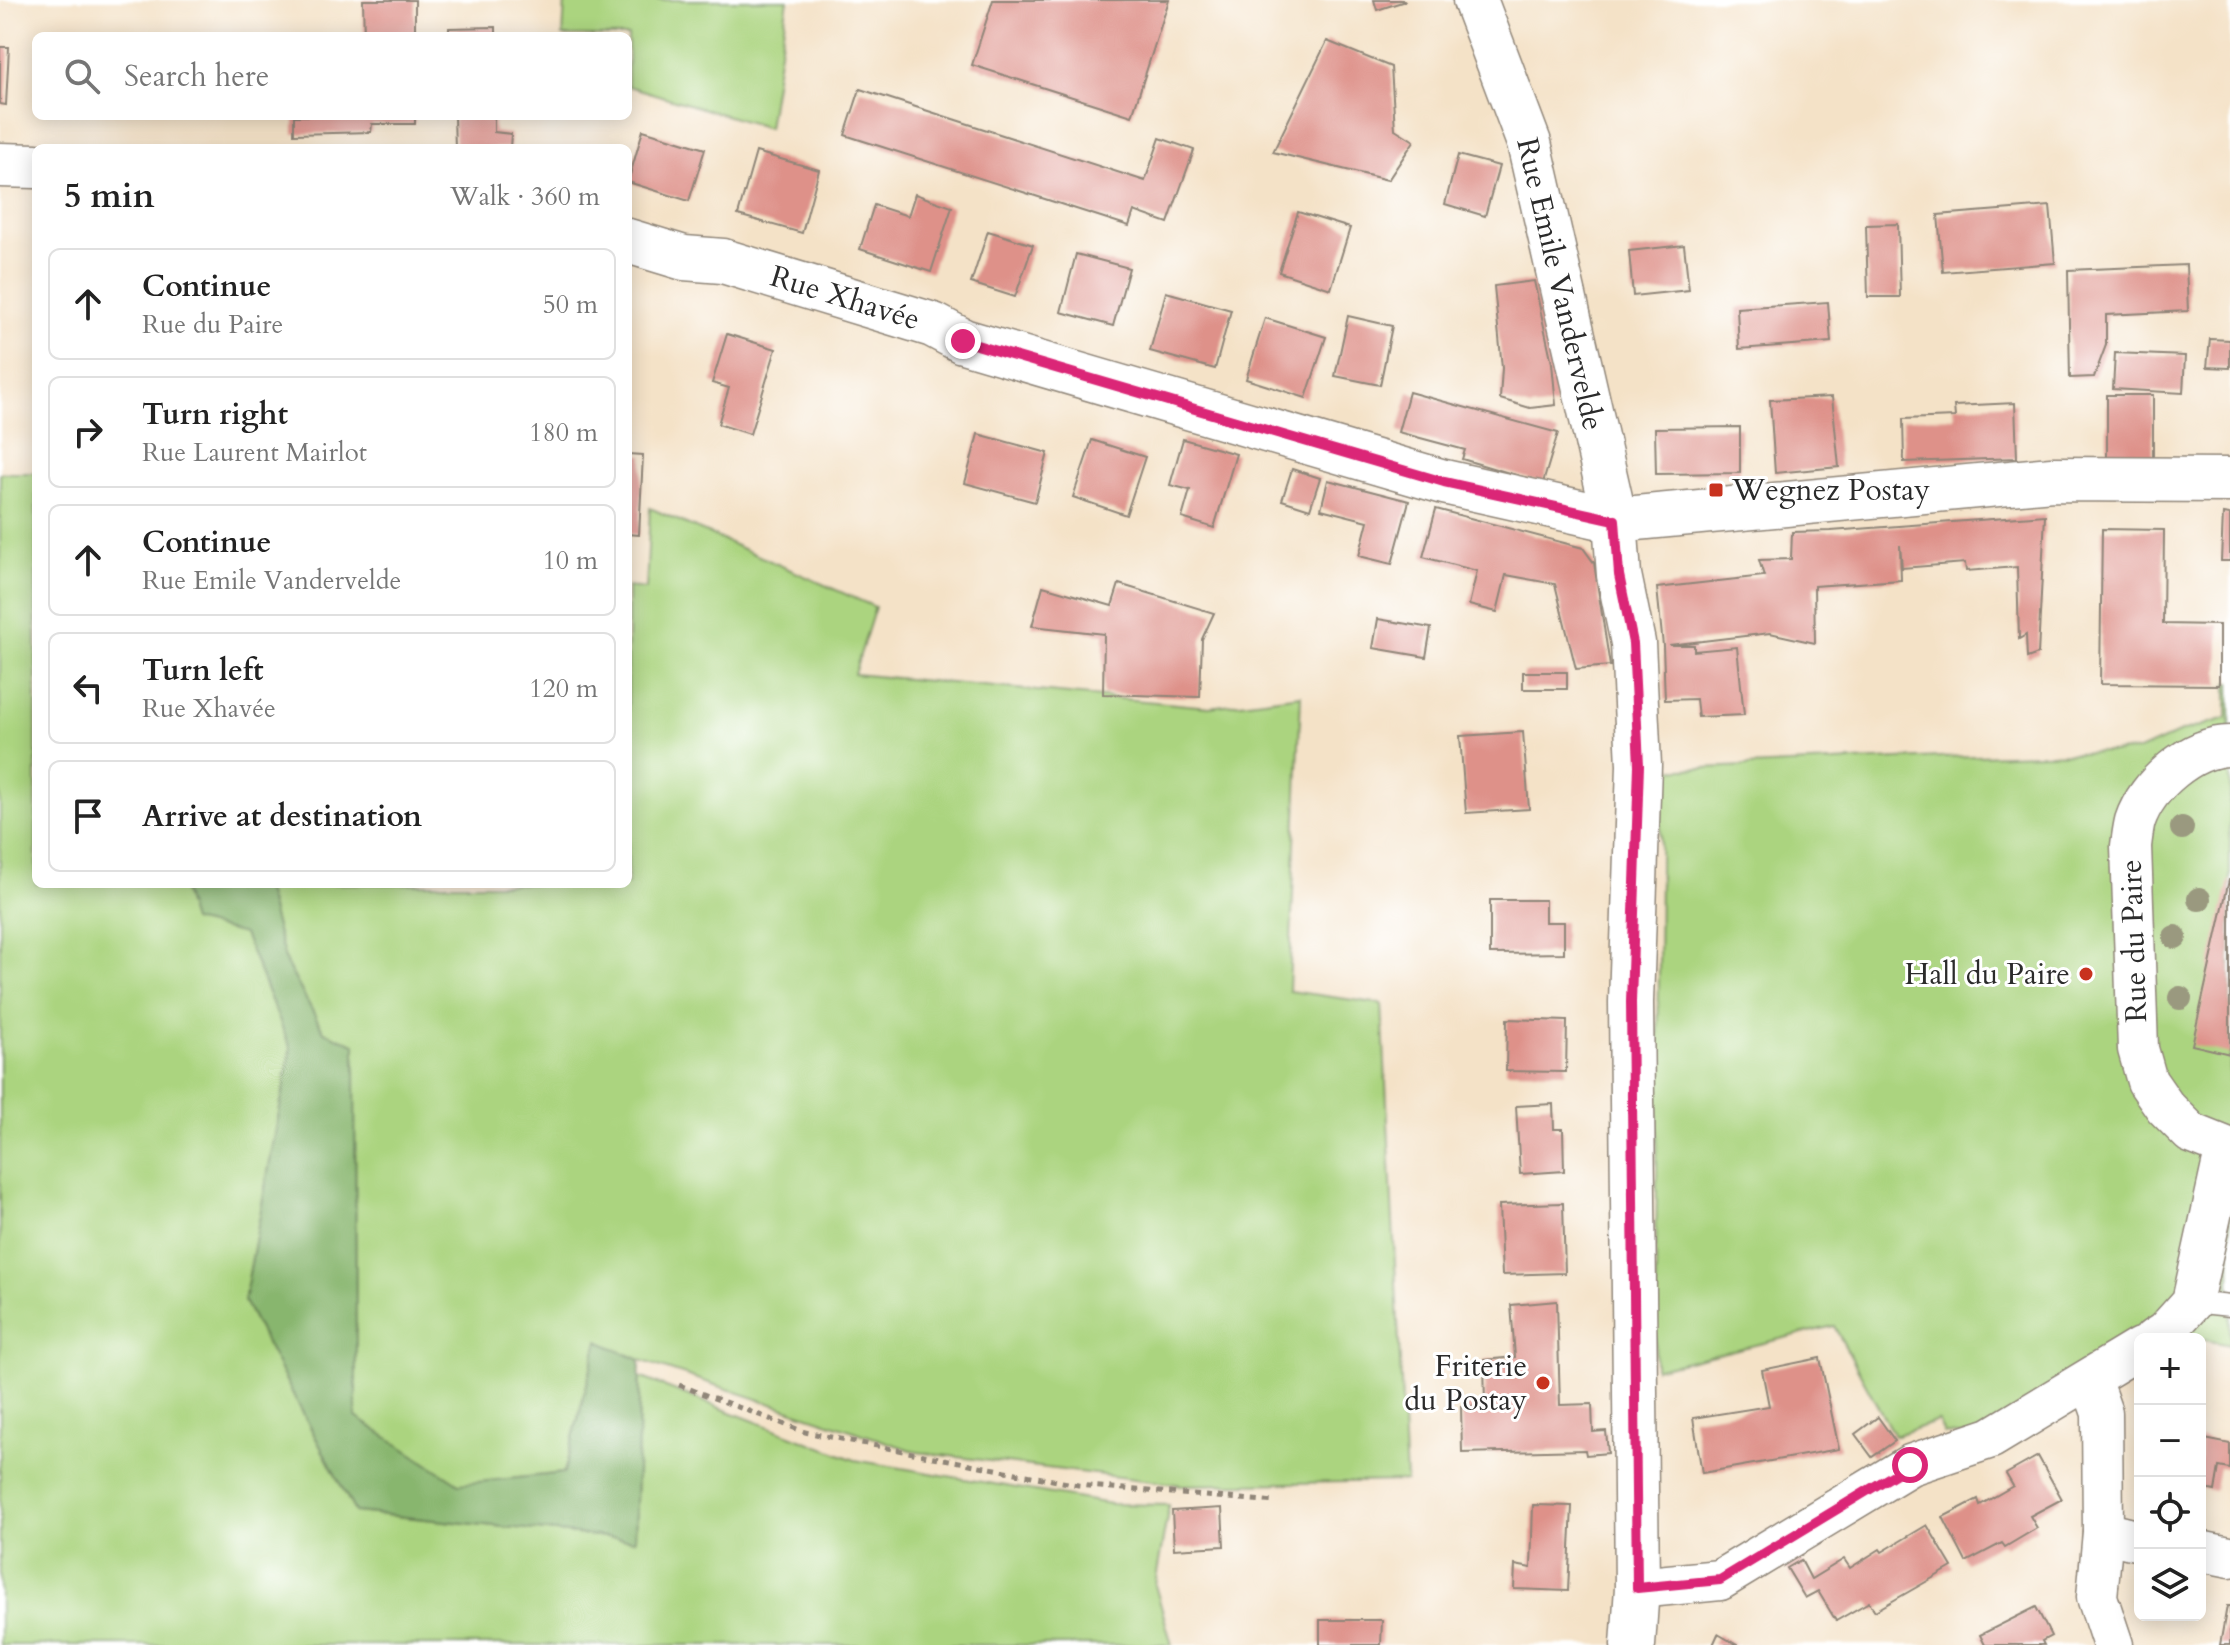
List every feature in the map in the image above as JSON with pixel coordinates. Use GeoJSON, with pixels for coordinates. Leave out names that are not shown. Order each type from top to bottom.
{"type":"FeatureCollection","features":[{"type":"Feature","properties":{"kind":"street","name":"Rue Emile Vandervelde"},"geometry":{"type":"LineString","coordinates":[[1475,0],[1529,143],[1615,520],[1619,575],[1633,643],[1639,765],[1631,1002],[1637,1588],[1633,1645]]}},
{"type":"Feature","properties":{"kind":"street"},"geometry":{"type":"LineString","coordinates":[[0,165],[32,166]]}},
{"type":"Feature","properties":{"kind":"street","name":"Rue Xhavée"},"geometry":{"type":"LineString","coordinates":[[632,242],[684,258],[723,261],[933,325],[963,341],[1444,482],[1615,520],[2052,479],[2230,480]]}},
{"type":"Feature","properties":{"kind":"street","name":"Rue du Paire"},"geometry":{"type":"LineString","coordinates":[[2163,1333],[2211,1304],[2228,1147],[2191,1133],[2165,1107],[2147,1081],[2138,1049],[2131,846],[2135,821],[2160,781],[2198,753],[2230,746]]}},
{"type":"Feature","properties":{"kind":"street"},"geometry":{"type":"LineString","coordinates":[[1637,1588],[1720,1580],[1910,1465],[1991,1438],[2134,1352]]}},
{"type":"Feature","properties":{"kind":"street"},"geometry":{"type":"LineString","coordinates":[[2090,1379],[2102,1413],[2121,1537],[2097,1597],[2113,1645]]}},
{"type":"Feature","properties":{"kind":"street"},"geometry":{"type":"LineString","coordinates":[[2206,1552],[2230,1557]]}},
{"type":"Feature","properties":{"kind":"path"},"geometry":{"type":"LineString","coordinates":[[679,1385],[805,1432],[1078,1485],[1275,1502]]}},
{"type":"Feature","properties":{"kind":"green space"},"geometry":{"type":"Polygon","coordinates":[[[565,0],[788,0],[768,128],[632,87],[632,32],[563,32],[565,0]]]}},
{"type":"Feature","properties":{"kind":"green space"},"geometry":{"type":"Polygon","coordinates":[[[0,473],[32,473],[32,888],[182,888],[192,921],[244,934],[291,1049],[244,1301],[355,1512],[635,1540],[640,1377],[855,1460],[1110,1504],[1169,1505],[1155,1585],[1172,1645],[0,1645],[0,473]]]}},
{"type":"Feature","properties":{"kind":"green space"},"geometry":{"type":"Polygon","coordinates":[[[650,508],[875,607],[854,674],[1209,707],[1301,695],[1289,991],[1382,1004],[1406,1481],[1183,1485],[917,1452],[640,1360],[598,1342],[564,1473],[459,1485],[356,1417],[355,1045],[324,1032],[286,963],[265,888],[632,888],[632,587],[646,589],[650,508]]]}},
{"type":"Feature","properties":{"kind":"green space"},"geometry":{"type":"Polygon","coordinates":[[[2227,683],[2230,683],[2230,1345],[2206,1340],[2206,1333],[2134,1333],[2134,1351],[1991,1438],[1944,1434],[1938,1421],[1894,1436],[1834,1326],[1655,1369],[1661,770],[2139,751],[2181,732],[2227,718],[2227,683]]]}},
{"type":"Feature","properties":{"kind":"green space"},"geometry":{"type":"Polygon","coordinates":[[[182,888],[265,888],[286,963],[324,1032],[355,1044],[356,1417],[459,1484],[564,1473],[598,1341],[640,1360],[635,1540],[355,1512],[244,1301],[291,1049],[244,934],[192,921],[182,888]]]}},
{"type":"Feature","properties":{"kind":"building"},"geometry":{"type":"Polygon","coordinates":[[[363,0],[415,0],[415,32],[364,32],[363,0]]]}},
{"type":"Feature","properties":{"kind":"building"},"geometry":{"type":"Polygon","coordinates":[[[993,0],[1169,0],[1132,116],[972,65],[993,0]]]}},
{"type":"Feature","properties":{"kind":"building"},"geometry":{"type":"Polygon","coordinates":[[[1374,0],[1404,0],[1405,1],[1377,10],[1374,0]]]}},
{"type":"Feature","properties":{"kind":"building"},"geometry":{"type":"Polygon","coordinates":[[[496,27],[496,32],[449,32],[449,28],[496,27]]]}},
{"type":"Feature","properties":{"kind":"building"},"geometry":{"type":"Polygon","coordinates":[[[1327,41],[1391,67],[1395,129],[1414,141],[1388,180],[1273,152],[1327,41]]]}},
{"type":"Feature","properties":{"kind":"building"},"geometry":{"type":"Polygon","coordinates":[[[0,47],[9,47],[6,105],[0,104],[0,47]]]}},
{"type":"Feature","properties":{"kind":"building"},"geometry":{"type":"Polygon","coordinates":[[[860,89],[1145,181],[1160,138],[1194,150],[1168,223],[1134,211],[1129,226],[845,135],[860,89]]]}},
{"type":"Feature","properties":{"kind":"building"},"geometry":{"type":"Polygon","coordinates":[[[294,120],[415,120],[415,124],[372,124],[371,132],[294,134],[294,120]]]}},
{"type":"Feature","properties":{"kind":"building"},"geometry":{"type":"Polygon","coordinates":[[[454,120],[494,120],[494,132],[511,134],[510,144],[455,144],[454,120]]]}},
{"type":"Feature","properties":{"kind":"building"},"geometry":{"type":"Polygon","coordinates":[[[643,130],[705,149],[689,201],[632,183],[632,168],[643,130]]]}},
{"type":"Feature","properties":{"kind":"building"},"geometry":{"type":"Polygon","coordinates":[[[756,152],[819,170],[802,233],[738,215],[756,152]]]}},
{"type":"Feature","properties":{"kind":"building"},"geometry":{"type":"Polygon","coordinates":[[[1458,155],[1499,166],[1485,216],[1445,204],[1458,155]]]}},
{"type":"Feature","properties":{"kind":"building"},"geometry":{"type":"Polygon","coordinates":[[[915,194],[952,207],[931,272],[860,249],[874,205],[908,216],[915,194]]]}},
{"type":"Feature","properties":{"kind":"building"},"geometry":{"type":"Polygon","coordinates":[[[2050,206],[2055,263],[1943,272],[1938,215],[2050,206]]]}},
{"type":"Feature","properties":{"kind":"building"},"geometry":{"type":"Polygon","coordinates":[[[1298,212],[1350,228],[1331,289],[1279,272],[1298,212]]]}},
{"type":"Feature","properties":{"kind":"building"},"geometry":{"type":"Polygon","coordinates":[[[1898,224],[1900,297],[1868,297],[1866,225],[1898,224]]]}},
{"type":"Feature","properties":{"kind":"building"},"geometry":{"type":"Polygon","coordinates":[[[988,231],[1033,245],[1015,297],[971,283],[988,231]]]}},
{"type":"Feature","properties":{"kind":"building"},"geometry":{"type":"Polygon","coordinates":[[[1684,245],[1689,290],[1633,296],[1629,251],[1684,245]]]}},
{"type":"Feature","properties":{"kind":"building"},"geometry":{"type":"Polygon","coordinates":[[[1076,254],[1129,268],[1113,326],[1061,312],[1076,254]]]}},
{"type":"Feature","properties":{"kind":"building"},"geometry":{"type":"Polygon","coordinates":[[[2186,265],[2188,311],[2106,315],[2106,345],[2094,377],[2070,378],[2068,270],[2186,265]]]}},
{"type":"Feature","properties":{"kind":"building"},"geometry":{"type":"Polygon","coordinates":[[[1534,281],[1552,363],[1556,405],[1530,408],[1500,399],[1502,368],[1494,286],[1534,281]]]}},
{"type":"Feature","properties":{"kind":"building"},"geometry":{"type":"Polygon","coordinates":[[[1166,292],[1231,310],[1215,369],[1150,351],[1166,292]]]}},
{"type":"Feature","properties":{"kind":"building"},"geometry":{"type":"Polygon","coordinates":[[[1828,302],[1831,342],[1739,349],[1737,308],[1828,302]]]}},
{"type":"Feature","properties":{"kind":"building"},"geometry":{"type":"Polygon","coordinates":[[[1348,316],[1392,326],[1380,385],[1335,376],[1348,316]]]}},
{"type":"Feature","properties":{"kind":"building"},"geometry":{"type":"Polygon","coordinates":[[[1265,318],[1326,337],[1306,398],[1246,379],[1265,318]]]}},
{"type":"Feature","properties":{"kind":"building"},"geometry":{"type":"Polygon","coordinates":[[[727,334],[776,349],[750,434],[718,424],[729,388],[712,383],[727,334]]]}},
{"type":"Feature","properties":{"kind":"building"},"geometry":{"type":"Polygon","coordinates":[[[2210,339],[2230,340],[2230,368],[2207,367],[2210,339]]]}},
{"type":"Feature","properties":{"kind":"building"},"geometry":{"type":"Polygon","coordinates":[[[2115,353],[2185,356],[2183,393],[2113,389],[2115,353]]]}},
{"type":"Feature","properties":{"kind":"building"},"geometry":{"type":"Polygon","coordinates":[[[1409,392],[1558,433],[1543,483],[1462,459],[1465,450],[1398,432],[1409,392]]]}},
{"type":"Feature","properties":{"kind":"building"},"geometry":{"type":"Polygon","coordinates":[[[2107,395],[2153,395],[2153,459],[2107,460],[2107,395]]]}},
{"type":"Feature","properties":{"kind":"building"},"geometry":{"type":"Polygon","coordinates":[[[1832,397],[1839,467],[1775,473],[1770,400],[1832,397]]]}},
{"type":"Feature","properties":{"kind":"building"},"geometry":{"type":"Polygon","coordinates":[[[2015,403],[2017,458],[1904,462],[1903,419],[1955,417],[1954,406],[2015,403]]]}},
{"type":"Feature","properties":{"kind":"building"},"geometry":{"type":"Polygon","coordinates":[[[1740,427],[1740,473],[1656,474],[1655,428],[1740,427]]]}},
{"type":"Feature","properties":{"kind":"building"},"geometry":{"type":"Polygon","coordinates":[[[978,434],[1048,453],[1035,502],[965,483],[978,434]]]}},
{"type":"Feature","properties":{"kind":"building"},"geometry":{"type":"Polygon","coordinates":[[[1183,439],[1236,454],[1214,528],[1182,518],[1190,490],[1170,485],[1183,439]]]}},
{"type":"Feature","properties":{"kind":"building"},"geometry":{"type":"Polygon","coordinates":[[[1092,440],[1145,457],[1126,515],[1073,497],[1092,440]]]}},
{"type":"Feature","properties":{"kind":"building"},"geometry":{"type":"Polygon","coordinates":[[[632,454],[643,455],[639,535],[632,534],[632,454]]]}},
{"type":"Feature","properties":{"kind":"building"},"geometry":{"type":"Polygon","coordinates":[[[1292,469],[1320,478],[1310,509],[1282,500],[1292,469]]]}},
{"type":"Feature","properties":{"kind":"building"},"geometry":{"type":"Polygon","coordinates":[[[1328,480],[1409,501],[1392,564],[1359,556],[1368,521],[1321,509],[1328,480]]]}},
{"type":"Feature","properties":{"kind":"building"},"geometry":{"type":"Polygon","coordinates":[[[1436,509],[1583,548],[1594,563],[1610,666],[1576,669],[1555,584],[1506,575],[1497,612],[1469,605],[1477,571],[1423,557],[1436,509]]]}},
{"type":"Feature","properties":{"kind":"building"},"geometry":{"type":"Polygon","coordinates":[[[2223,514],[2230,515],[2230,561],[2221,561],[2223,514]]]}},
{"type":"Feature","properties":{"kind":"building"},"geometry":{"type":"Polygon","coordinates":[[[2045,515],[2038,654],[2027,658],[2026,635],[2019,639],[2017,567],[1966,571],[1965,563],[1902,568],[1900,545],[1901,580],[1814,586],[1815,643],[1770,633],[1669,645],[1694,645],[1694,651],[1737,647],[1744,715],[1698,717],[1696,699],[1665,700],[1657,588],[1764,576],[1759,560],[1791,559],[1792,532],[2045,515]]]}},
{"type":"Feature","properties":{"kind":"building"},"geometry":{"type":"Polygon","coordinates":[[[2102,529],[2164,530],[2163,624],[2219,625],[2219,685],[2100,684],[2102,529]]]}},
{"type":"Feature","properties":{"kind":"building"},"geometry":{"type":"Polygon","coordinates":[[[1119,584],[1214,613],[1202,639],[1200,697],[1103,694],[1104,634],[1032,626],[1043,586],[1112,606],[1119,584]]]}},
{"type":"Feature","properties":{"kind":"building"},"geometry":{"type":"Polygon","coordinates":[[[1378,619],[1431,628],[1426,657],[1373,648],[1378,619]]]}},
{"type":"Feature","properties":{"kind":"building"},"geometry":{"type":"Polygon","coordinates":[[[1523,672],[1567,672],[1567,689],[1523,689],[1523,672]]]}},
{"type":"Feature","properties":{"kind":"building"},"geometry":{"type":"Polygon","coordinates":[[[1523,732],[1529,809],[1466,813],[1460,736],[1523,732]]]}},
{"type":"Feature","properties":{"kind":"building"},"geometry":{"type":"Polygon","coordinates":[[[2230,880],[2230,1054],[2192,1045],[2230,880]]]}},
{"type":"Feature","properties":{"kind":"building"},"geometry":{"type":"Polygon","coordinates":[[[1490,900],[1545,900],[1545,922],[1564,922],[1564,953],[1490,954],[1490,900]]]}},
{"type":"Feature","properties":{"kind":"building"},"geometry":{"type":"Polygon","coordinates":[[[1507,1019],[1567,1021],[1566,1072],[1506,1071],[1507,1019]]]}},
{"type":"Feature","properties":{"kind":"building"},"geometry":{"type":"Polygon","coordinates":[[[1553,1104],[1554,1129],[1563,1129],[1564,1171],[1520,1174],[1516,1106],[1553,1104]]]}},
{"type":"Feature","properties":{"kind":"building"},"geometry":{"type":"Polygon","coordinates":[[[1563,1203],[1565,1273],[1502,1275],[1499,1205],[1563,1203]]]}},
{"type":"Feature","properties":{"kind":"building"},"geometry":{"type":"Polygon","coordinates":[[[1557,1301],[1560,1405],[1592,1404],[1593,1432],[1606,1431],[1608,1453],[1586,1455],[1585,1450],[1462,1453],[1461,1406],[1485,1406],[1484,1360],[1515,1357],[1511,1305],[1557,1301]]]}},
{"type":"Feature","properties":{"kind":"building"},"geometry":{"type":"Polygon","coordinates":[[[1820,1358],[1839,1449],[1702,1473],[1693,1418],[1769,1406],[1762,1370],[1820,1358]]]}},
{"type":"Feature","properties":{"kind":"building"},"geometry":{"type":"Polygon","coordinates":[[[1878,1417],[1895,1441],[1872,1457],[1855,1434],[1878,1417]]]}},
{"type":"Feature","properties":{"kind":"building"},"geometry":{"type":"Polygon","coordinates":[[[2206,1439],[2230,1444],[2230,1469],[2219,1467],[2215,1491],[2206,1489],[2206,1439]]]}},
{"type":"Feature","properties":{"kind":"building"},"geometry":{"type":"Polygon","coordinates":[[[2038,1456],[2062,1499],[2030,1516],[2037,1528],[2005,1547],[2002,1543],[1966,1562],[1943,1517],[1978,1499],[1980,1505],[2013,1486],[2006,1474],[2038,1456]]]}},
{"type":"Feature","properties":{"kind":"building"},"geometry":{"type":"Polygon","coordinates":[[[1533,1505],[1572,1506],[1568,1591],[1514,1589],[1515,1565],[1531,1568],[1533,1505]]]}},
{"type":"Feature","properties":{"kind":"building"},"geometry":{"type":"Polygon","coordinates":[[[1222,1508],[1224,1546],[1174,1549],[1172,1511],[1222,1508]]]}},
{"type":"Feature","properties":{"kind":"building"},"geometry":{"type":"Polygon","coordinates":[[[1927,1525],[1952,1567],[1875,1611],[1869,1602],[1836,1621],[1818,1591],[1805,1598],[1787,1568],[1801,1560],[1811,1579],[1844,1559],[1850,1568],[1927,1525]]]}},
{"type":"Feature","properties":{"kind":"building"},"geometry":{"type":"Polygon","coordinates":[[[2227,1606],[2230,1606],[2230,1645],[2220,1645],[2227,1606]]]}},
{"type":"Feature","properties":{"kind":"building"},"geometry":{"type":"Polygon","coordinates":[[[2036,1607],[2051,1636],[2042,1641],[2044,1645],[1985,1645],[1980,1635],[2036,1607]]]}},
{"type":"Feature","properties":{"kind":"building"},"geometry":{"type":"Polygon","coordinates":[[[1320,1620],[1382,1620],[1381,1645],[1320,1645],[1320,1620]]]}},
{"type":"Feature","properties":{"kind":"building"},"geometry":{"type":"Polygon","coordinates":[[[1718,1634],[1737,1645],[1713,1645],[1718,1634]]]}},
{"type":"Feature","properties":{"kind":"place","name":"Wegnez Postay"},"geometry":{"type":"Point","coordinates":[1716,490]}},
{"type":"Feature","properties":{"kind":"place","name":"Hall du Paire"},"geometry":{"type":"Point","coordinates":[2086,974]}},
{"type":"Feature","properties":{"kind":"place","name":"Friterie du Postay"},"geometry":{"type":"Point","coordinates":[1543,1383]}},
{"type":"Feature","properties":{"kind":"route"},"geometry":{"type":"LineString","coordinates":[[963,341],[1444,482],[1615,520],[1619,575],[1633,643],[1639,765],[1631,1002],[1637,1588],[1720,1580],[1910,1465]]}}]}
